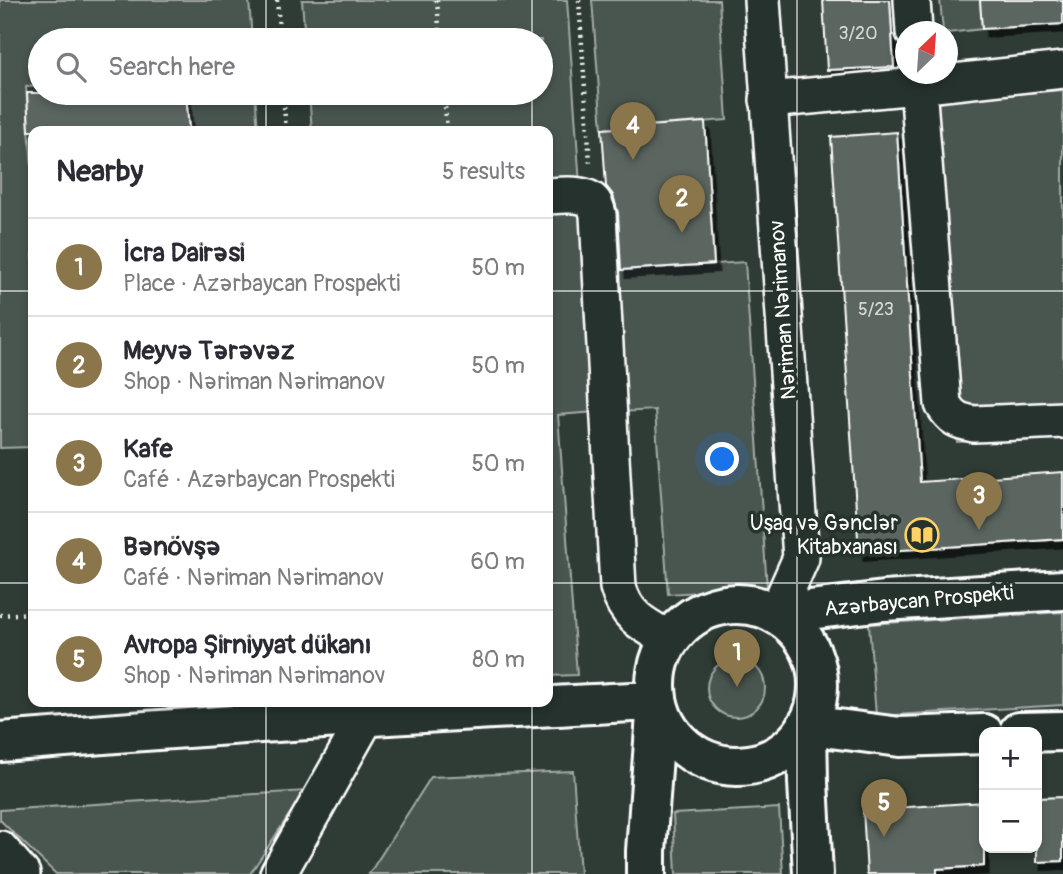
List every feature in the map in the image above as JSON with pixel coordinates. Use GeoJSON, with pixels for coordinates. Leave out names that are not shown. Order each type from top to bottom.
{"type":"FeatureCollection","features":[{"type":"Feature","properties":{"kind":"main road","name":"Azərbaycan Prospekti"},"geometry":{"type":"LineString","coordinates":[[776,614],[884,601],[1063,590]]}},
{"type":"Feature","properties":{"kind":"main road"},"geometry":{"type":"LineString","coordinates":[[646,874],[656,680],[660,658],[669,639],[685,622],[706,609],[730,604],[754,606],[776,614],[793,627],[807,643],[818,684],[815,705],[807,725],[792,744],[772,757],[749,765],[724,765],[701,757],[681,743],[666,724],[657,701]]}},
{"type":"Feature","properties":{"kind":"main road"},"geometry":{"type":"LineString","coordinates":[[553,706],[657,701]]}},
{"type":"Feature","properties":{"kind":"main road"},"geometry":{"type":"LineString","coordinates":[[0,742],[141,730],[529,707]]}},
{"type":"Feature","properties":{"kind":"main road"},"geometry":{"type":"LineString","coordinates":[[807,725],[900,737],[979,734]]}},
{"type":"Feature","properties":{"kind":"main road"},"geometry":{"type":"LineString","coordinates":[[807,725],[813,874]]}},
{"type":"Feature","properties":{"kind":"main road"},"geometry":{"type":"LineString","coordinates":[[1042,731],[1063,731]]}},
{"type":"Feature","properties":{"kind":"street","name":"Nəriman Nərimanov"},"geometry":{"type":"LineString","coordinates":[[762,0],[801,558],[776,614]]}},
{"type":"Feature","properties":{"kind":"street"},"geometry":{"type":"LineString","coordinates":[[912,0],[913,21]]}},
{"type":"Feature","properties":{"kind":"street"},"geometry":{"type":"LineString","coordinates":[[958,77],[1063,69]]}},
{"type":"Feature","properties":{"kind":"street"},"geometry":{"type":"LineString","coordinates":[[768,100],[895,83]]}},
{"type":"Feature","properties":{"kind":"street"},"geometry":{"type":"LineString","coordinates":[[917,84],[943,404],[950,415],[960,421],[974,424],[1063,420]]}},
{"type":"Feature","properties":{"kind":"street"},"geometry":{"type":"LineString","coordinates":[[553,196],[588,197],[595,204],[598,215],[618,587],[621,600],[630,614],[669,639]]}},
{"type":"Feature","properties":{"kind":"street"},"geometry":{"type":"LineString","coordinates":[[278,874],[367,716]]}},
{"type":"Feature","properties":{"kind":"street"},"geometry":{"type":"LineString","coordinates":[[0,849],[22,874]]}},
{"type":"Feature","properties":{"kind":"path"},"geometry":{"type":"LineString","coordinates":[[277,0],[279,28]]}},
{"type":"Feature","properties":{"kind":"path"},"geometry":{"type":"LineString","coordinates":[[437,0],[439,28]]}},
{"type":"Feature","properties":{"kind":"path"},"geometry":{"type":"LineString","coordinates":[[579,0],[591,176]]}},
{"type":"Feature","properties":{"kind":"path"},"geometry":{"type":"LineString","coordinates":[[285,105],[286,126]]}},
{"type":"Feature","properties":{"kind":"path"},"geometry":{"type":"LineString","coordinates":[[445,105],[446,126]]}},
{"type":"Feature","properties":{"kind":"path"},"geometry":{"type":"LineString","coordinates":[[0,615],[28,613]]}},
{"type":"Feature","properties":{"kind":"shaded area"},"geometry":{"type":"Polygon","coordinates":[[[0,0],[249,0],[251,28],[28,28],[28,447],[0,448],[0,0]]]}},
{"type":"Feature","properties":{"kind":"shaded area"},"geometry":{"type":"Polygon","coordinates":[[[302,0],[567,0],[596,412],[558,415],[577,675],[553,676],[553,126],[312,126],[310,105],[553,105],[553,28],[304,28],[302,0]]]}},
{"type":"Feature","properties":{"kind":"shaded area"},"geometry":{"type":"Polygon","coordinates":[[[592,0],[719,0],[727,120],[602,129],[592,0]]]}},
{"type":"Feature","properties":{"kind":"shaded area"},"geometry":{"type":"Polygon","coordinates":[[[940,0],[980,0],[982,29],[958,32],[958,21],[942,21],[940,0]]]}},
{"type":"Feature","properties":{"kind":"shaded area"},"geometry":{"type":"Polygon","coordinates":[[[1063,90],[1063,435],[957,442],[931,100],[1063,90]]]}},
{"type":"Feature","properties":{"kind":"shaded area"},"geometry":{"type":"Polygon","coordinates":[[[187,105],[256,105],[258,126],[189,126],[187,105]]]}},
{"type":"Feature","properties":{"kind":"shaded area"},"geometry":{"type":"Polygon","coordinates":[[[745,262],[767,588],[668,594],[655,410],[620,412],[610,271],[745,262]]]}},
{"type":"Feature","properties":{"kind":"shaded area"},"geometry":{"type":"Polygon","coordinates":[[[1063,612],[1063,705],[876,716],[869,624],[1063,612]]]}},
{"type":"Feature","properties":{"kind":"shaded area"},"geometry":{"type":"Polygon","coordinates":[[[736,659],[747,661],[760,672],[765,688],[763,699],[752,712],[736,717],[725,715],[712,704],[707,688],[709,677],[720,664],[736,659]]]}},
{"type":"Feature","properties":{"kind":"shaded area"},"geometry":{"type":"Polygon","coordinates":[[[573,771],[580,874],[369,874],[431,777],[573,771]]]}},
{"type":"Feature","properties":{"kind":"shaded area"},"geometry":{"type":"Polygon","coordinates":[[[305,791],[250,874],[56,874],[0,820],[0,810],[305,791]]]}},
{"type":"Feature","properties":{"kind":"shaded area"},"geometry":{"type":"Polygon","coordinates":[[[779,808],[783,874],[676,874],[673,814],[779,808]]]}},
{"type":"Feature","properties":{"kind":"building"},"geometry":{"type":"Polygon","coordinates":[[[823,0],[890,0],[894,67],[827,70],[823,0]]]}},
{"type":"Feature","properties":{"kind":"building"},"geometry":{"type":"Polygon","coordinates":[[[980,0],[1063,0],[1063,24],[982,29],[980,0]]]}},
{"type":"Feature","properties":{"kind":"building"},"geometry":{"type":"Polygon","coordinates":[[[27,93],[28,105],[187,105],[189,126],[29,126],[27,93]]]}},
{"type":"Feature","properties":{"kind":"building"},"geometry":{"type":"Polygon","coordinates":[[[705,122],[714,264],[621,270],[618,213],[613,195],[606,186],[602,129],[705,122]]]}},
{"type":"Feature","properties":{"kind":"building"},"geometry":{"type":"Polygon","coordinates":[[[897,132],[920,482],[1063,472],[1063,539],[859,553],[831,137],[897,132]]]}},
{"type":"Feature","properties":{"kind":"building"},"geometry":{"type":"Polygon","coordinates":[[[1063,797],[1063,861],[1037,862],[1037,853],[1042,853],[1042,798],[1063,797]]]}},
{"type":"Feature","properties":{"kind":"building"},"geometry":{"type":"Polygon","coordinates":[[[979,802],[979,853],[984,853],[984,866],[937,869],[937,874],[867,874],[863,810],[979,802]]]}},
{"type":"Feature","properties":{"kind":"place","name":"Bənövşə"},"geometry":{"type":"Point","coordinates":[633,160]}},
{"type":"Feature","properties":{"kind":"place","name":"Meyvə Tərəvəz"},"geometry":{"type":"Point","coordinates":[682,233]}},
{"type":"Feature","properties":{"kind":"place","name":"Kafe"},"geometry":{"type":"Point","coordinates":[979,530]}},
{"type":"Feature","properties":{"kind":"place","name":"Uşaq və Gənclər Kitabxanası"},"geometry":{"type":"Point","coordinates":[922,535]}},
{"type":"Feature","properties":{"kind":"place","name":"İcra Dairəsi"},"geometry":{"type":"Point","coordinates":[737,687]}},
{"type":"Feature","properties":{"kind":"place","name":"Avropa Şirniyyat dükanı"},"geometry":{"type":"Point","coordinates":[884,837]}}]}
